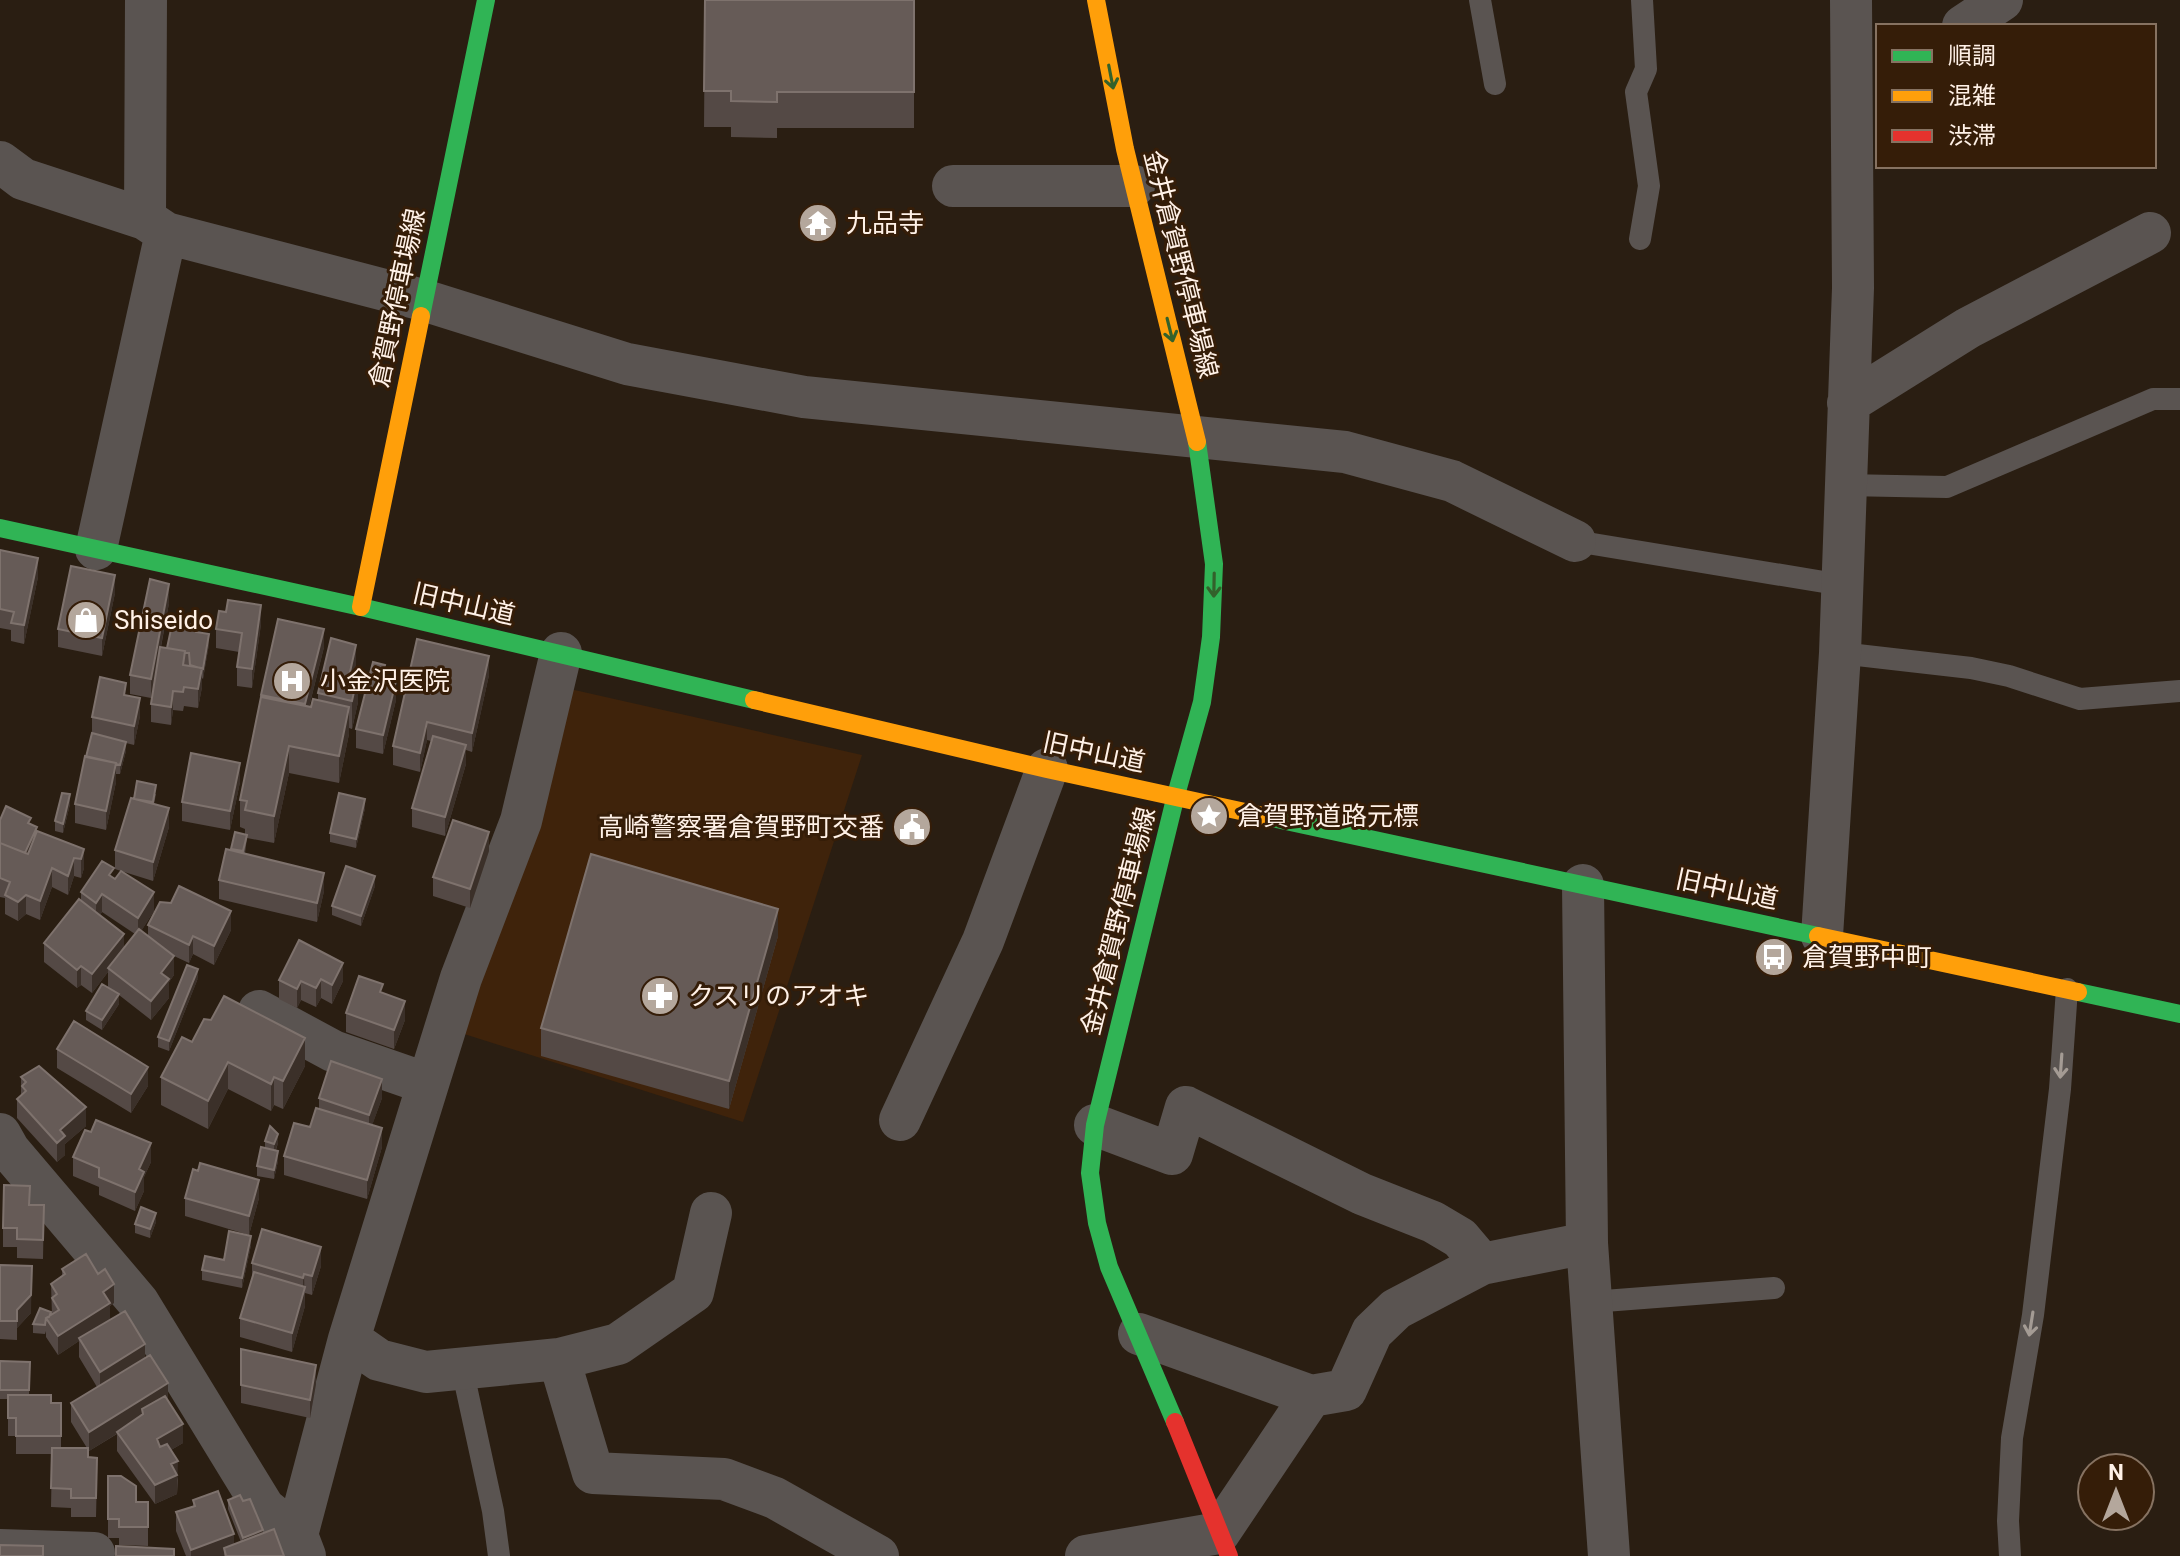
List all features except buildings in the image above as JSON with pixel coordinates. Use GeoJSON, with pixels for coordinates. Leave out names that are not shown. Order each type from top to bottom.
{"type":"FeatureCollection","features":[{"type":"Feature","properties":{"kind":"main road","name":"倉賀野停車場線"},"geometry":{"type":"LineString","coordinates":[[361,607],[486,0]]}},
{"type":"Feature","properties":{"kind":"main road","name":"金井倉賀野停車場線"},"geometry":{"type":"LineString","coordinates":[[1096,0],[1134,186],[1196,436],[1214,564],[1214,601],[1202,702],[1095,1125],[1090,1173],[1097,1223],[1109,1267],[1224,1544]]}},
{"type":"Feature","properties":{"kind":"main road","name":"旧中山道"},"geometry":{"type":"LineString","coordinates":[[0,528],[561,653],[1047,769],[2180,1014]]}},
{"type":"Feature","properties":{"kind":"street"},"geometry":{"type":"LineString","coordinates":[[96,549],[156,226],[146,0]]}},
{"type":"Feature","properties":{"kind":"street"},"geometry":{"type":"LineString","coordinates":[[1822,936],[1840,653],[1844,485],[1865,91],[1851,0]]}},
{"type":"Feature","properties":{"kind":"street"},"geometry":{"type":"LineString","coordinates":[[1966,24],[2002,0]]}},
{"type":"Feature","properties":{"kind":"street"},"geometry":{"type":"LineString","coordinates":[[0,162],[23,179],[156,226],[423,300],[627,364],[804,397],[1345,452],[1452,481],[1575,541]]}},
{"type":"Feature","properties":{"kind":"street"},"geometry":{"type":"LineString","coordinates":[[953,186],[1134,186]]}},
{"type":"Feature","properties":{"kind":"street"},"geometry":{"type":"LineString","coordinates":[[1848,403],[1968,328],[2150,233]]}},
{"type":"Feature","properties":{"kind":"street"},"geometry":{"type":"LineString","coordinates":[[301,1546],[349,1339],[461,978],[521,821],[561,653]]}},
{"type":"Feature","properties":{"kind":"street"},"geometry":{"type":"LineString","coordinates":[[900,1120],[983,941],[1047,769]]}},
{"type":"Feature","properties":{"kind":"street"},"geometry":{"type":"LineString","coordinates":[[1583,885],[1587,1243],[1609,1556]]}},
{"type":"Feature","properties":{"kind":"street"},"geometry":{"type":"LineString","coordinates":[[259,1011],[333,1051],[428,1084]]}},
{"type":"Feature","properties":{"kind":"street"},"geometry":{"type":"LineString","coordinates":[[1095,1125],[1172,1154],[1186,1107],[1362,1194],[1433,1222],[1460,1238],[1482,1264]]}},
{"type":"Feature","properties":{"kind":"street"},"geometry":{"type":"LineString","coordinates":[[3,1146],[138,1302],[264,1508],[301,1546]]}},
{"type":"Feature","properties":{"kind":"street"},"geometry":{"type":"LineString","coordinates":[[349,1339],[379,1360],[426,1372],[559,1359],[618,1344],[693,1292],[711,1213]]}},
{"type":"Feature","properties":{"kind":"street"},"geometry":{"type":"LineString","coordinates":[[1139,1334],[1311,1396],[1346,1390],[1372,1332],[1396,1309],[1482,1264],[1587,1243]]}},
{"type":"Feature","properties":{"kind":"street"},"geometry":{"type":"LineString","coordinates":[[559,1359],[593,1473],[724,1479],[775,1498],[878,1556]]}},
{"type":"Feature","properties":{"kind":"street"},"geometry":{"type":"LineString","coordinates":[[1086,1556],[1224,1544],[1311,1396]]}},
{"type":"Feature","properties":{"kind":"street"},"geometry":{"type":"LineString","coordinates":[[0,1550],[94,1553]]}},
{"type":"Feature","properties":{"kind":"lane"},"geometry":{"type":"LineString","coordinates":[[1480,0],[1495,84]]}},
{"type":"Feature","properties":{"kind":"lane"},"geometry":{"type":"LineString","coordinates":[[1640,239],[1649,186],[1636,92],[1646,69],[1642,0]]}},
{"type":"Feature","properties":{"kind":"lane"},"geometry":{"type":"LineString","coordinates":[[1844,485],[1947,487],[2153,399],[2180,399]]}},
{"type":"Feature","properties":{"kind":"lane"},"geometry":{"type":"LineString","coordinates":[[1575,541],[1842,585]]}},
{"type":"Feature","properties":{"kind":"lane"},"geometry":{"type":"LineString","coordinates":[[1840,653],[1971,668],[2009,676],[2080,699],[2180,691]]}},
{"type":"Feature","properties":{"kind":"lane"},"geometry":{"type":"LineString","coordinates":[[2010,1556],[2008,1521],[2012,1438],[2033,1315],[2060,1089],[2067,989]]}},
{"type":"Feature","properties":{"kind":"lane"},"geometry":{"type":"LineString","coordinates":[[1591,1302],[1774,1288]]}},
{"type":"Feature","properties":{"kind":"lane"},"geometry":{"type":"LineString","coordinates":[[462,1368],[493,1511],[499,1556]]}},
{"type":"Feature","properties":{"kind":"shaded area"},"geometry":{"type":"Polygon","coordinates":[[[570,689],[862,755],[743,1122],[461,1033],[570,689]]]}},
{"type":"Feature","properties":{"kind":"traffic: fast"},"geometry":{"type":"LineString","coordinates":[[421,316],[486,0]]}},
{"type":"Feature","properties":{"kind":"traffic: fast"},"geometry":{"type":"LineString","coordinates":[[1175,1422],[1109,1267],[1097,1223],[1090,1173],[1095,1125],[1202,702],[1211,637],[1214,564],[1197,442]]}},
{"type":"Feature","properties":{"kind":"traffic: fast"},"geometry":{"type":"LineString","coordinates":[[0,528],[361,607],[754,700]]}},
{"type":"Feature","properties":{"kind":"traffic: fast"},"geometry":{"type":"LineString","coordinates":[[1268,817],[1818,936]]}},
{"type":"Feature","properties":{"kind":"traffic: fast"},"geometry":{"type":"LineString","coordinates":[[2078,992],[2180,1014]]}},
{"type":"Feature","properties":{"kind":"traffic: slow"},"geometry":{"type":"LineString","coordinates":[[1096,0],[1125,149],[1197,442]]}},
{"type":"Feature","properties":{"kind":"traffic: slow"},"geometry":{"type":"LineString","coordinates":[[361,607],[421,316]]}},
{"type":"Feature","properties":{"kind":"traffic: slow"},"geometry":{"type":"LineString","coordinates":[[754,700],[1268,817]]}},
{"type":"Feature","properties":{"kind":"traffic: slow"},"geometry":{"type":"LineString","coordinates":[[1818,936],[2078,992]]}},
{"type":"Feature","properties":{"kind":"traffic: jam"},"geometry":{"type":"LineString","coordinates":[[1175,1422],[1229,1556]]}},
{"type":"Feature","properties":{"kind":"place","name":"九品寺"},"geometry":{"type":"Point","coordinates":[818,223]}},
{"type":"Feature","properties":{"kind":"place","name":"Shiseido"},"geometry":{"type":"Point","coordinates":[86,620]}},
{"type":"Feature","properties":{"kind":"place","name":"小金沢医院"},"geometry":{"type":"Point","coordinates":[292,681]}},
{"type":"Feature","properties":{"kind":"place","name":"倉賀野道路元標"},"geometry":{"type":"Point","coordinates":[1209,816]}},
{"type":"Feature","properties":{"kind":"place","name":"高崎警察署倉賀野町交番"},"geometry":{"type":"Point","coordinates":[912,827]}},
{"type":"Feature","properties":{"kind":"place","name":"倉賀野中町"},"geometry":{"type":"Point","coordinates":[1774,957]}},
{"type":"Feature","properties":{"kind":"place","name":"クスリのアオキ"},"geometry":{"type":"Point","coordinates":[660,996]}}]}
